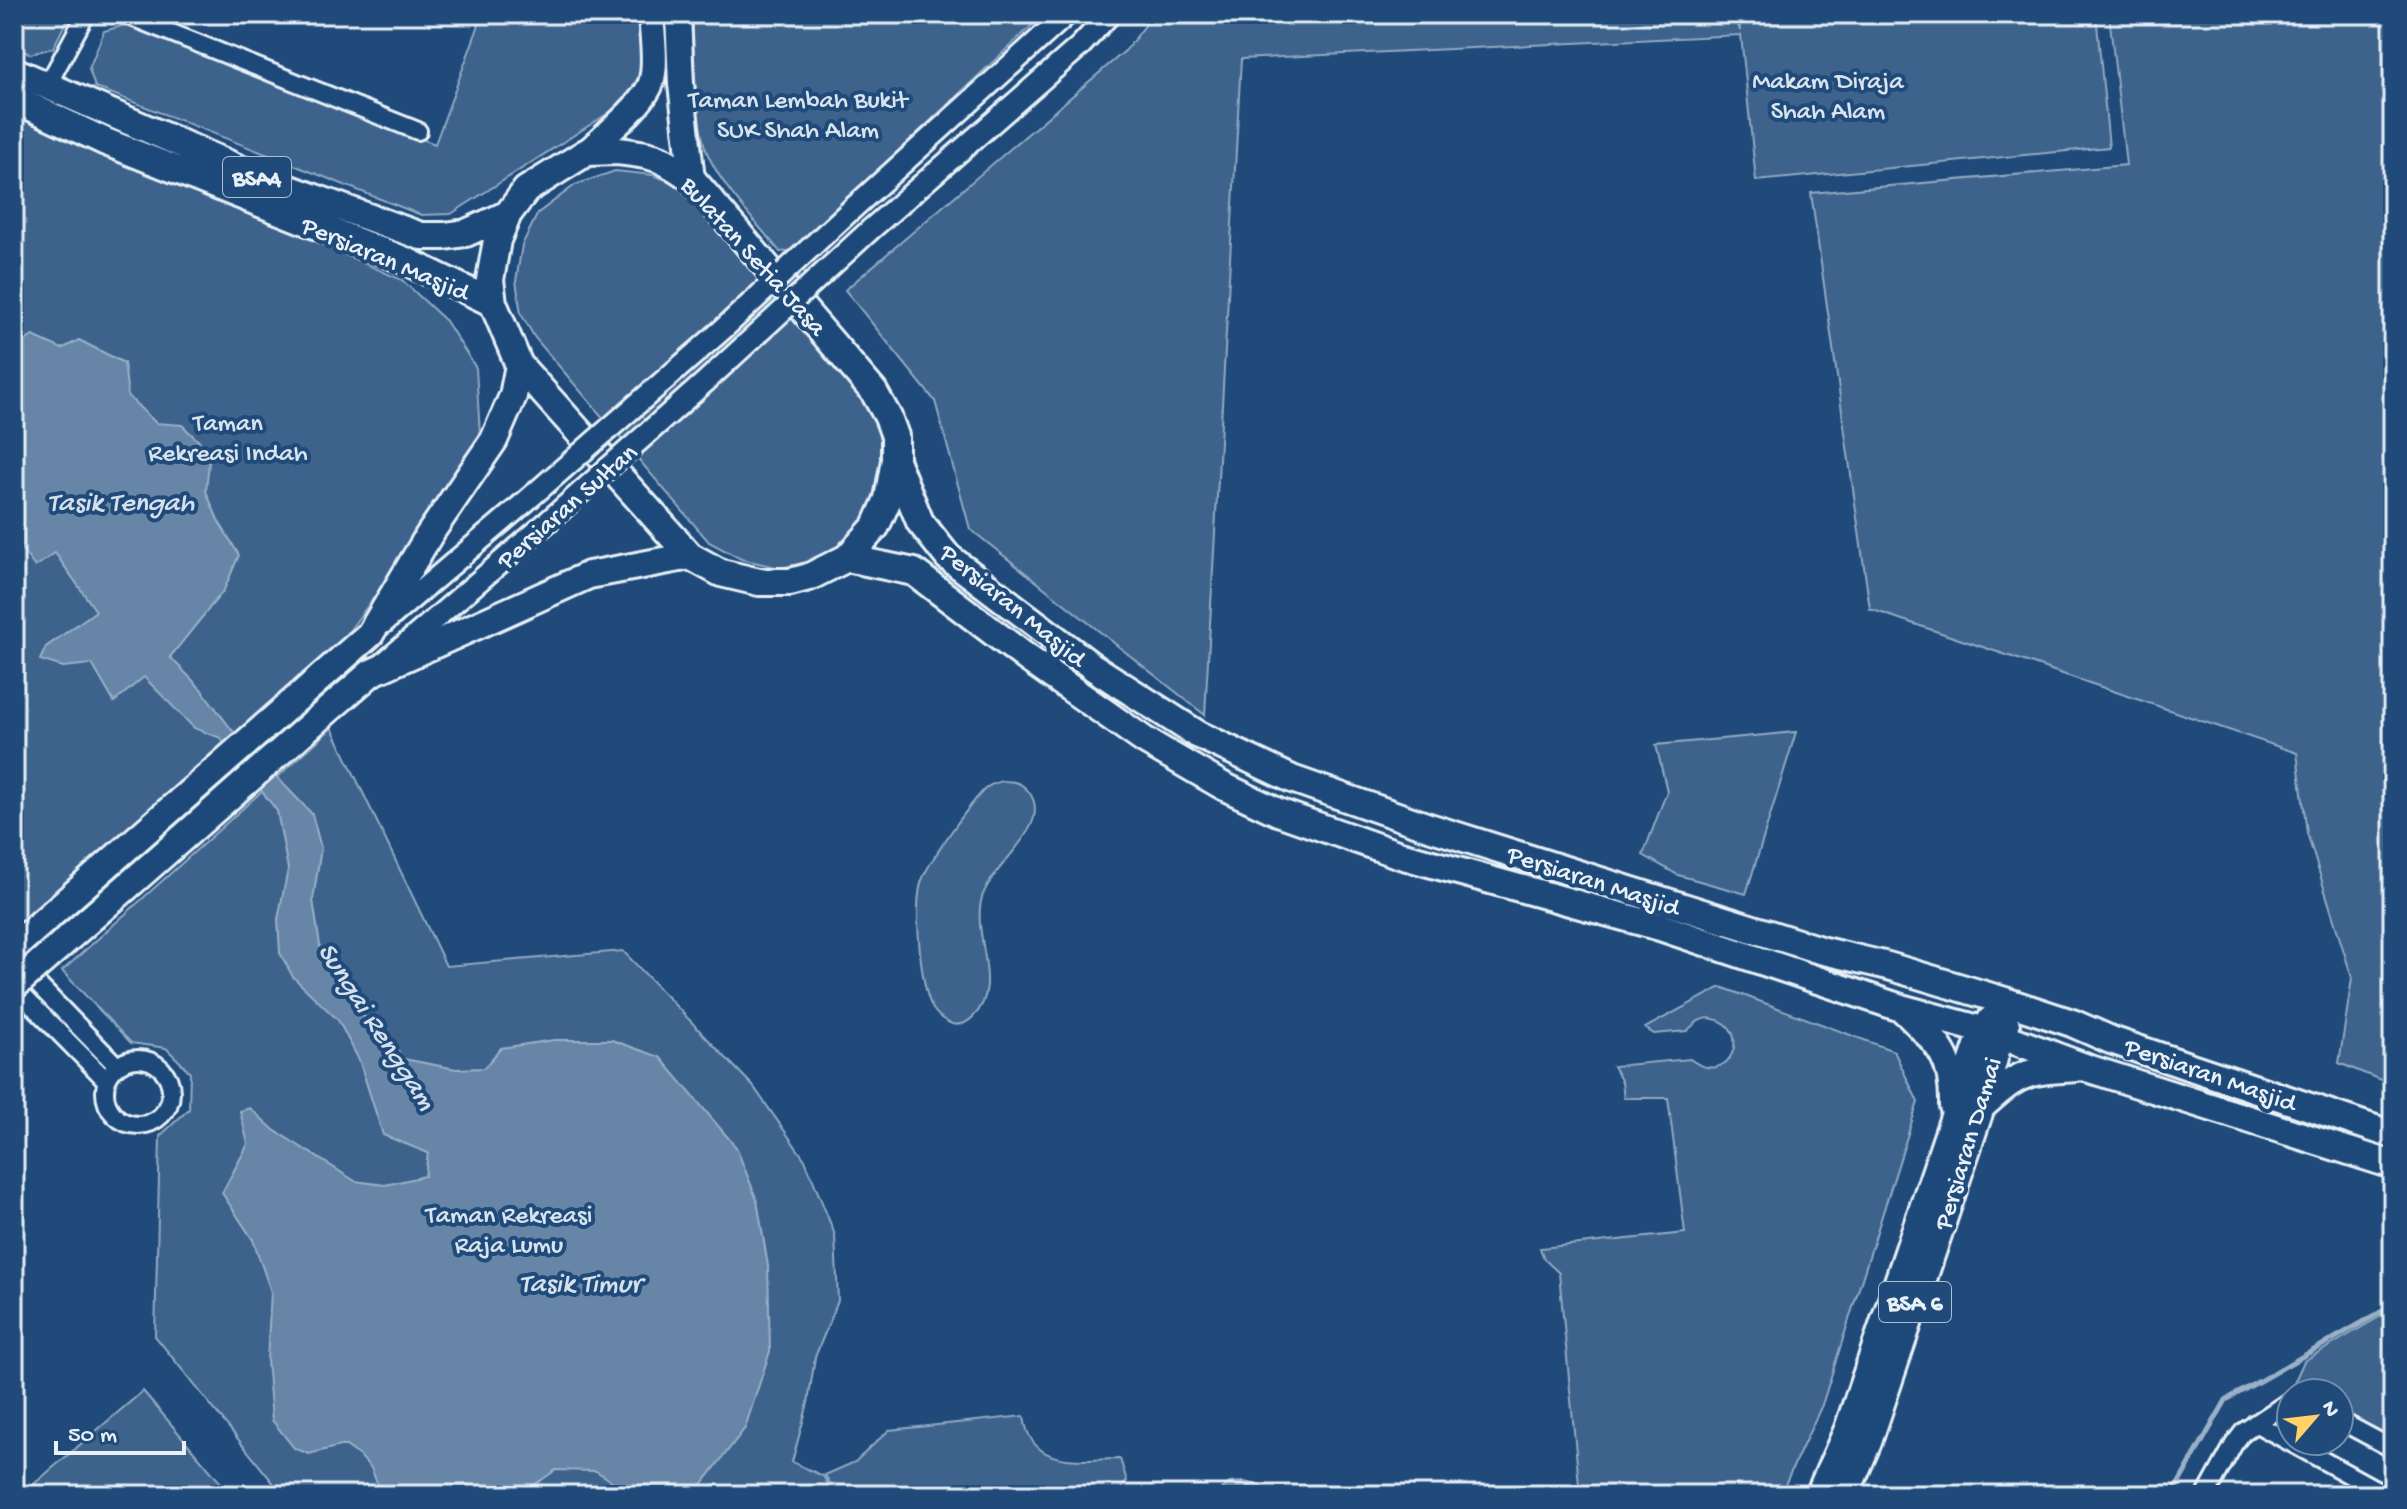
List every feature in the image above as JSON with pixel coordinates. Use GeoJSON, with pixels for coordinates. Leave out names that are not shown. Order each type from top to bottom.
{"type":"FeatureCollection","features":[{"type":"Feature","properties":{"kind":"main road"},"geometry":{"type":"LineString","coordinates":[[587,152],[618,124],[650,85],[653,66],[651,14]]}},
{"type":"Feature","properties":{"kind":"main road"},"geometry":{"type":"LineString","coordinates":[[678,14],[681,84],[692,179]]}},
{"type":"Feature","properties":{"kind":"main road","name":"Persiaran Masjid"},"geometry":{"type":"LineString","coordinates":[[14,71],[265,180],[421,236],[466,233],[508,214]]}},
{"type":"Feature","properties":{"kind":"main road","name":"Persiaran Masjid"},"geometry":{"type":"LineString","coordinates":[[14,99],[106,142],[406,261],[493,303]]}},
{"type":"Feature","properties":{"kind":"main road","name":"Bulatan Setia Jasa"},"geometry":{"type":"LineString","coordinates":[[587,152],[652,154],[692,179],[874,392],[895,436],[895,460],[888,499],[876,526],[847,558],[809,577],[790,582],[759,582],[721,573],[690,556],[519,365],[493,303],[490,280],[497,240],[508,214],[526,190],[587,152]]}},
{"type":"Feature","properties":{"kind":"main road"},"geometry":{"type":"LineString","coordinates":[[370,634],[429,535],[494,440],[513,396],[519,365]]}},
{"type":"Feature","properties":{"kind":"main road","name":"Persiaran Masjid"},"geometry":{"type":"LineString","coordinates":[[895,460],[920,522],[948,557],[1093,667],[1197,734],[1292,779],[1820,950],[1888,966],[2005,1001],[2393,1135]]}},
{"type":"Feature","properties":{"kind":"main road"},"geometry":{"type":"LineString","coordinates":[[371,673],[589,575],[690,556]]}},
{"type":"Feature","properties":{"kind":"main road","name":"Persiaran Masjid"},"geometry":{"type":"LineString","coordinates":[[847,558],[914,572],[1038,666],[1144,740],[1223,786],[1278,812],[1400,855],[1660,927],[1901,1008],[1994,1033],[2087,1068],[2393,1165]]}},
{"type":"Feature","properties":{"kind":"main road","name":"Persiaran Sultan"},"geometry":{"type":"LineString","coordinates":[[14,947],[370,634]]}},
{"type":"Feature","properties":{"kind":"main road","name":"Persiaran Sultan"},"geometry":{"type":"LineString","coordinates":[[14,987],[371,673]]}},
{"type":"Feature","properties":{"kind":"main road"},"geometry":{"type":"LineString","coordinates":[[1820,950],[1981,1007],[1990,1015],[1994,1033],[2006,1025],[2033,1023],[2070,1036],[2111,1040]]}},
{"type":"Feature","properties":{"kind":"main road"},"geometry":{"type":"LineString","coordinates":[[1901,1008],[1937,1043],[1943,1053],[1953,1082],[1952,1117]]}},
{"type":"Feature","properties":{"kind":"main road","name":"Persiaran Damai"},"geometry":{"type":"LineString","coordinates":[[1845,1495],[1868,1442],[1981,1107],[1996,1051],[1994,1033]]}},
{"type":"Feature","properties":{"kind":"main road","name":"Persiaran Damai"},"geometry":{"type":"LineString","coordinates":[[1819,1495],[1848,1429],[1978,1046],[1994,1033]]}},
{"type":"Feature","properties":{"kind":"main road"},"geometry":{"type":"LineString","coordinates":[[1981,1107],[2021,1075],[2087,1068]]}},
{"type":"Feature","properties":{"kind":"street"},"geometry":{"type":"LineString","coordinates":[[47,86],[86,14]]}},
{"type":"Feature","properties":{"kind":"street"},"geometry":{"type":"LineString","coordinates":[[124,14],[418,131]]}},
{"type":"Feature","properties":{"kind":"street","name":"Persiaran Sultan"},"geometry":{"type":"LineString","coordinates":[[370,634],[722,330],[1067,14]]}},
{"type":"Feature","properties":{"kind":"street","name":"Persiaran Sultan"},"geometry":{"type":"LineString","coordinates":[[371,673],[705,382],[870,230],[1080,46],[1110,14]]}},
{"type":"Feature","properties":{"kind":"street"},"geometry":{"type":"LineString","coordinates":[[14,960],[117,1066]]}},
{"type":"Feature","properties":{"kind":"street"},"geometry":{"type":"LineString","coordinates":[[14,987],[107,1081]]}},
{"type":"Feature","properties":{"kind":"street"},"geometry":{"type":"LineString","coordinates":[[139,1059],[160,1067],[168,1077],[171,1088],[166,1111],[147,1124],[135,1125],[124,1122],[114,1114],[105,1093],[107,1081],[117,1066],[127,1060],[139,1059]]}},
{"type":"Feature","properties":{"kind":"street"},"geometry":{"type":"LineString","coordinates":[[2206,1495],[2243,1432],[2275,1410]]}},
{"type":"Feature","properties":{"kind":"street"},"geometry":{"type":"LineString","coordinates":[[2255,1423],[2384,1495]]}},
{"type":"Feature","properties":{"kind":"street"},"geometry":{"type":"LineString","coordinates":[[2355,1429],[2393,1449]]}},
{"type":"Feature","properties":{"kind":"green space"},"geometry":{"type":"Polygon","coordinates":[[[14,14],[70,14],[53,48],[30,54],[14,47],[14,14]]]}},
{"type":"Feature","properties":{"kind":"green space"},"geometry":{"type":"Polygon","coordinates":[[[483,14],[641,14],[646,63],[624,103],[451,214],[421,215],[95,87],[89,69],[104,31],[125,25],[435,144],[483,14]]]}},
{"type":"Feature","properties":{"kind":"green space","name":"Taman Lembah Bukit SUK Shah Alam"},"geometry":{"type":"Polygon","coordinates":[[[692,14],[1044,14],[792,251],[780,252],[725,184],[704,145],[698,109],[692,14]]]}},
{"type":"Feature","properties":{"kind":"green space","name":"Makam Diraja Shah Alam"},"geometry":{"type":"Polygon","coordinates":[[[1154,14],[1735,14],[1740,31],[1739,14],[2096,14],[2109,147],[1756,181],[1741,35],[1241,59],[1205,715],[970,529],[935,401],[845,290],[1126,50],[1154,14]]]}},
{"type":"Feature","properties":{"kind":"green space"},"geometry":{"type":"Polygon","coordinates":[[[2109,14],[2393,14],[2393,1085],[2339,1063],[2352,978],[2307,833],[2297,753],[1870,609],[1811,193],[2126,165],[2109,14]]]}},
{"type":"Feature","properties":{"kind":"green space","name":"Taman Rekreasi Indah"},"geometry":{"type":"Polygon","coordinates":[[[14,108],[402,280],[446,321],[476,368],[480,435],[442,506],[346,635],[257,722],[14,930],[14,108]]]}},
{"type":"Feature","properties":{"kind":"green space"},"geometry":{"type":"Polygon","coordinates":[[[615,171],[653,175],[684,187],[870,394],[886,431],[887,477],[874,508],[852,537],[816,560],[780,568],[741,559],[709,542],[535,338],[521,314],[516,281],[522,245],[538,213],[575,185],[615,171]]]}},
{"type":"Feature","properties":{"kind":"green space","name":"Taman Rekreasi Raja Lumu"},"geometry":{"type":"Polygon","coordinates":[[[332,728],[446,966],[623,951],[753,1086],[805,1160],[835,1235],[838,1301],[815,1357],[808,1403],[792,1462],[823,1476],[835,1495],[283,1495],[155,1336],[160,1136],[189,1109],[190,1072],[166,1048],[131,1043],[62,971],[332,728]]]}},
{"type":"Feature","properties":{"kind":"green space"},"geometry":{"type":"Polygon","coordinates":[[[1796,732],[1746,894],[1678,875],[1643,855],[1667,791],[1656,745],[1796,732]]]}},
{"type":"Feature","properties":{"kind":"green space"},"geometry":{"type":"Polygon","coordinates":[[[1002,781],[1017,783],[1029,792],[1035,805],[1034,819],[1018,846],[986,887],[981,901],[987,977],[982,1005],[968,1021],[952,1024],[941,1018],[928,998],[918,928],[921,883],[970,806],[986,788],[1002,781]]]}},
{"type":"Feature","properties":{"kind":"green space"},"geometry":{"type":"Polygon","coordinates":[[[1721,987],[1894,1051],[1918,1102],[1822,1405],[1780,1495],[1580,1495],[1559,1273],[1544,1259],[1540,1248],[1685,1233],[1668,1098],[1624,1098],[1622,1082],[1613,1066],[1690,1059],[1704,1067],[1717,1067],[1726,1062],[1732,1054],[1734,1043],[1726,1024],[1710,1018],[1702,1019],[1687,1031],[1654,1034],[1645,1028],[1721,987]]]}},
{"type":"Feature","properties":{"kind":"green space"},"geometry":{"type":"Polygon","coordinates":[[[2393,1309],[2393,1455],[2355,1435],[2355,1377],[2297,1377],[2304,1361],[2393,1309]]]}},
{"type":"Feature","properties":{"kind":"green space"},"geometry":{"type":"Polygon","coordinates":[[[143,1391],[231,1495],[21,1495],[143,1391]]]}},
{"type":"Feature","properties":{"kind":"green space"},"geometry":{"type":"Polygon","coordinates":[[[1024,1416],[1028,1433],[1036,1446],[1046,1453],[1074,1460],[1120,1459],[1127,1481],[1116,1495],[837,1495],[825,1475],[855,1462],[889,1430],[1024,1416]]]}},
{"type":"Feature","properties":{"kind":"water","name":"Tasik Timur"},"geometry":{"type":"Polygon","coordinates":[[[33,336],[62,349],[79,340],[124,363],[128,396],[156,423],[182,425],[210,452],[206,491],[218,520],[239,555],[224,590],[170,657],[201,689],[232,730],[312,814],[321,848],[313,900],[321,952],[358,1011],[391,1041],[404,1059],[456,1069],[484,1068],[501,1048],[554,1040],[612,1040],[660,1057],[736,1147],[757,1200],[768,1266],[770,1351],[745,1428],[701,1486],[698,1495],[634,1495],[596,1471],[556,1470],[531,1487],[487,1490],[482,1495],[379,1495],[371,1468],[346,1446],[309,1454],[294,1448],[272,1420],[267,1360],[271,1292],[253,1240],[222,1193],[248,1144],[240,1111],[250,1108],[274,1130],[355,1181],[385,1185],[425,1176],[428,1153],[383,1135],[359,1060],[338,1020],[293,977],[280,953],[278,919],[288,869],[277,811],[221,738],[194,728],[144,677],[114,702],[92,664],[63,667],[40,660],[46,647],[96,611],[55,553],[35,567],[14,539],[14,339],[23,342],[33,336]]]}},
{"type":"Feature","properties":{"kind":"water"},"geometry":{"type":"Polygon","coordinates":[[[1230,1483],[1258,1485],[1272,1495],[1213,1495],[1230,1483]]]}},
{"type":"Feature","properties":{"kind":"waterway","name":"Sungai Renggam"},"geometry":{"type":"LineString","coordinates":[[2172,1495],[2226,1400],[2393,1305]]}},
{"type":"Feature","properties":{"kind":"water label","name":"Tasik Tengah"},"geometry":{"type":"Point","coordinates":[121,500]}}]}
